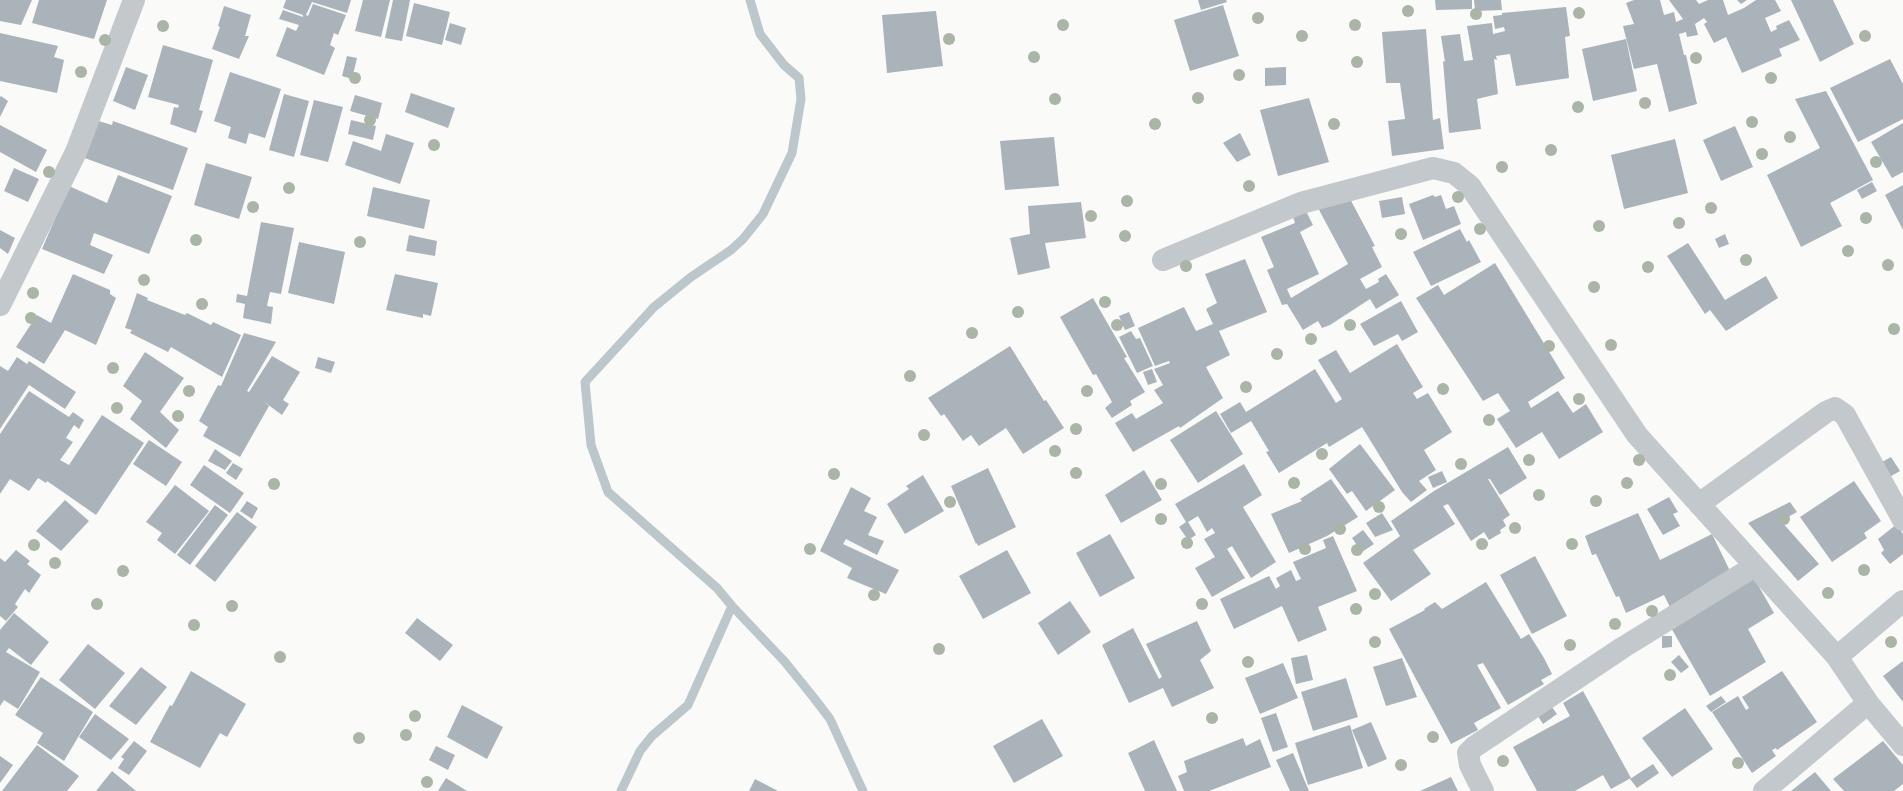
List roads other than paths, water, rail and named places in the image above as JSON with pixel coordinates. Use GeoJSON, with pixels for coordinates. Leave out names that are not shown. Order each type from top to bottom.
{"type":"FeatureCollection","features":[{"type":"Feature","properties":{"kind":"street"},"geometry":{"type":"LineString","coordinates":[[0,305],[76,152],[134,0]]}},
{"type":"Feature","properties":{"kind":"street"},"geometry":{"type":"LineString","coordinates":[[1163,260],[1301,203],[1433,168],[1454,173],[1470,186],[1637,435],[1837,657],[1868,703],[1903,745]]}},
{"type":"Feature","properties":{"kind":"street"},"geometry":{"type":"LineString","coordinates":[[1699,504],[1826,412],[1835,408],[1845,414],[1903,520]]}},
{"type":"Feature","properties":{"kind":"street"},"geometry":{"type":"LineString","coordinates":[[1483,791],[1470,765],[1468,753],[1474,747],[1622,648],[1755,566]]}},
{"type":"Feature","properties":{"kind":"street"},"geometry":{"type":"LineString","coordinates":[[1837,657],[1903,601]]}},
{"type":"Feature","properties":{"kind":"street"},"geometry":{"type":"LineString","coordinates":[[1764,791],[1868,703]]}},
{"type":"Feature","properties":{"kind":"waterway"},"geometry":{"type":"LineString","coordinates":[[750,0],[760,34],[784,65],[799,78],[801,99],[792,153],[763,214],[743,239],[731,250],[691,277],[654,307],[585,382],[591,445],[608,492],[717,588],[785,662],[814,698],[830,719],[863,791]]}},
{"type":"Feature","properties":{"kind":"waterway"},"geometry":{"type":"LineString","coordinates":[[621,791],[640,751],[652,736],[688,705],[732,606]]}}]}
